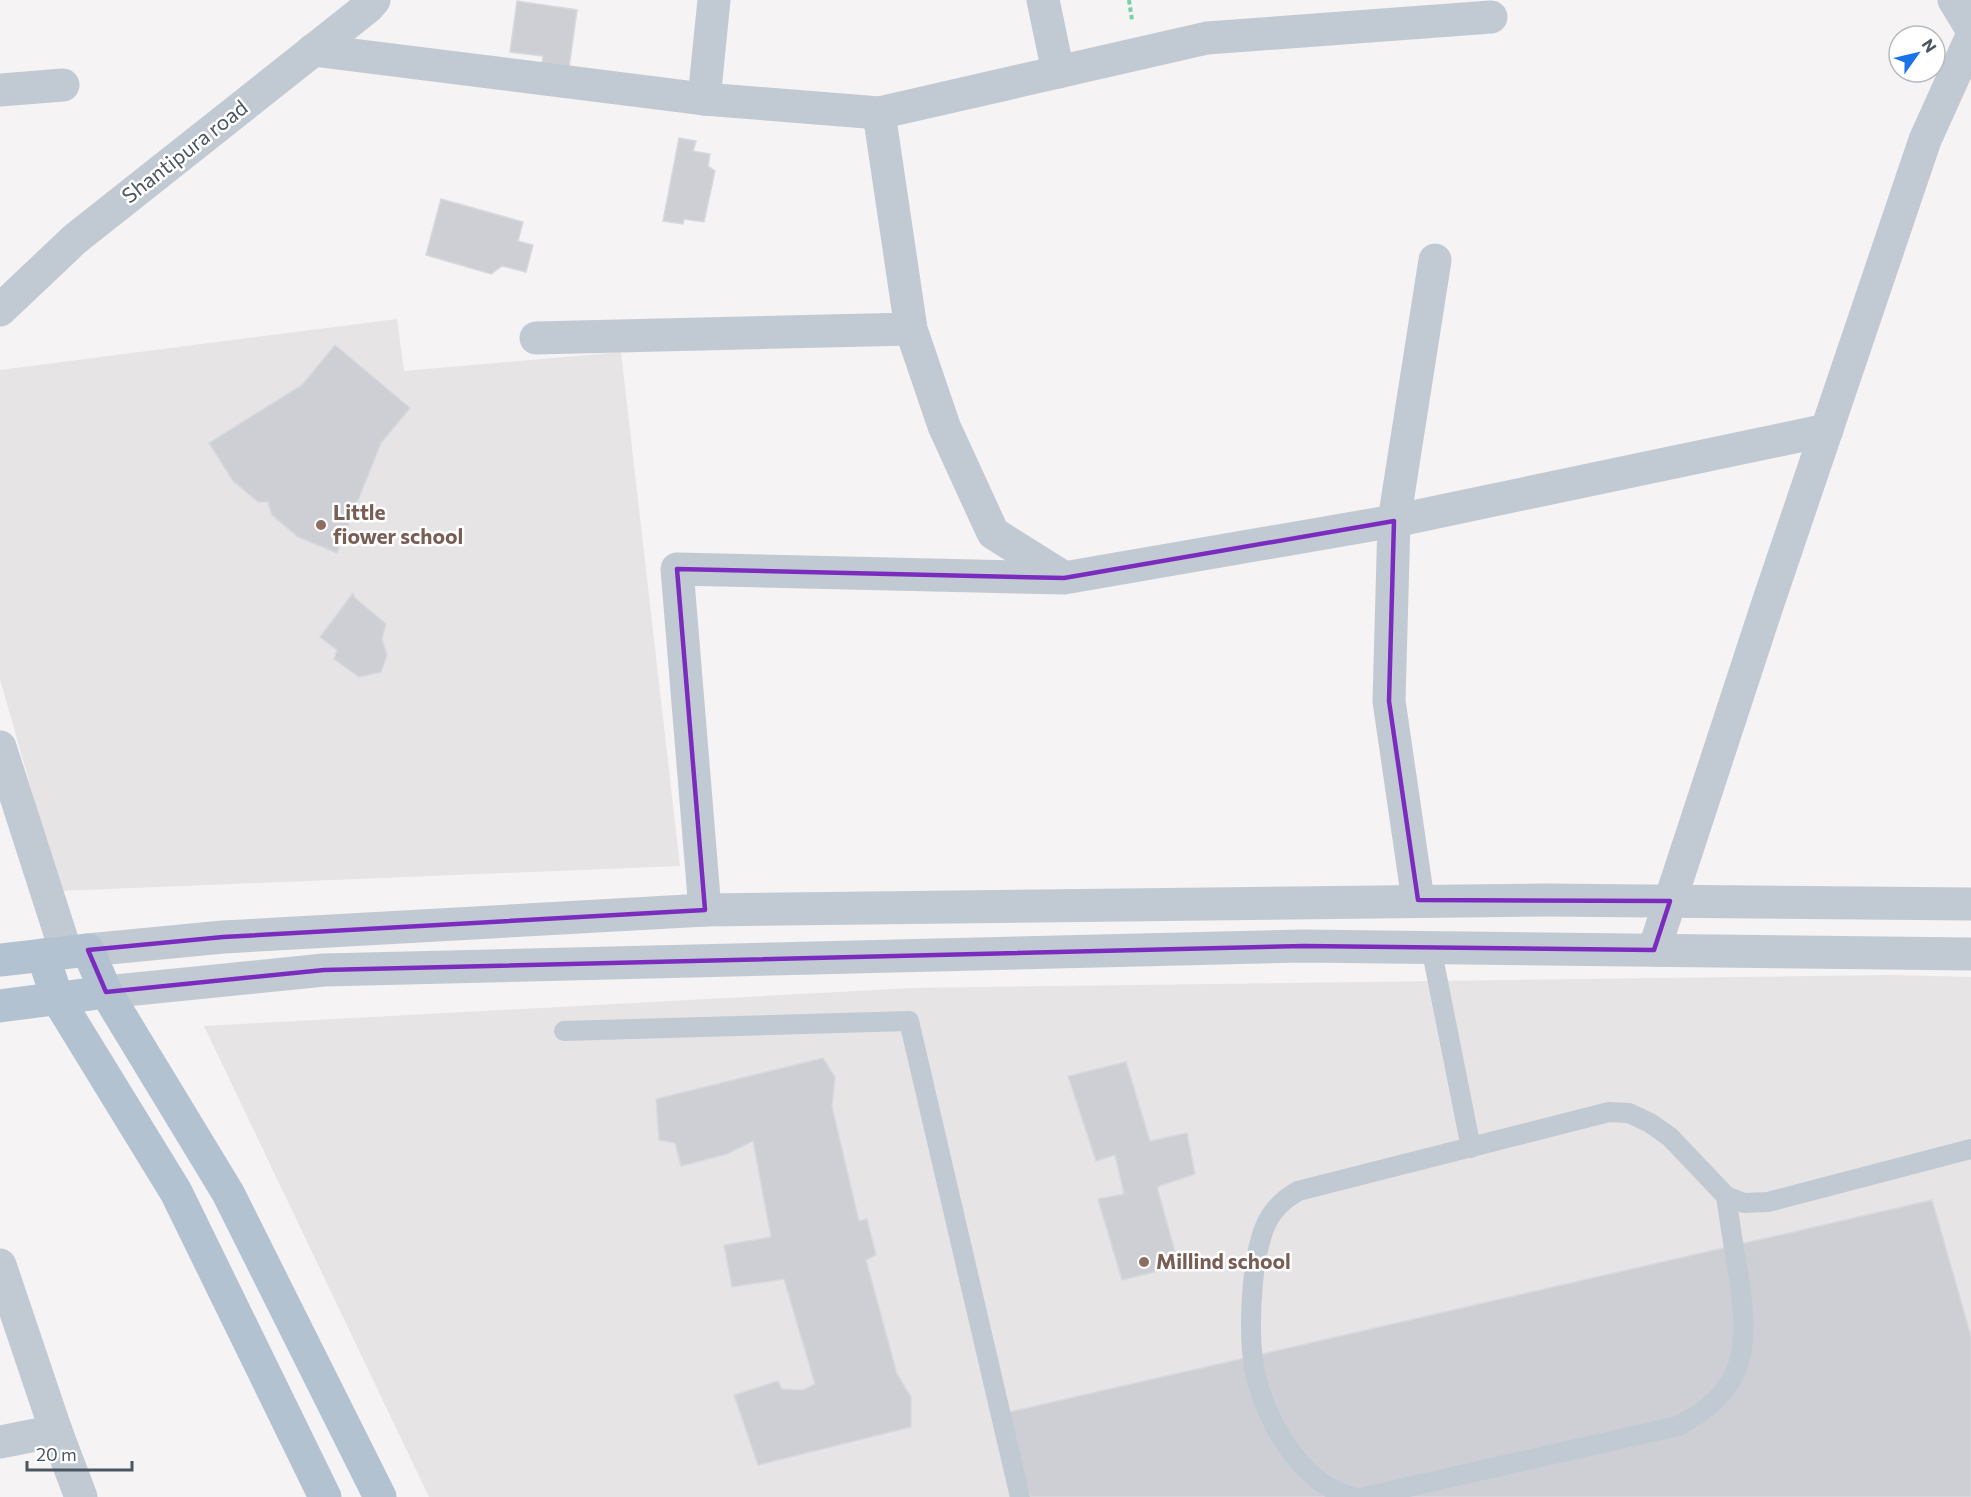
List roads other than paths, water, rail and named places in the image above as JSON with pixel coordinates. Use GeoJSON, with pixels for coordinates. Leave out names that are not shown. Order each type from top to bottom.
{"type":"FeatureCollection","features":[{"type":"Feature","properties":{"kind":"main road"},"geometry":{"type":"LineString","coordinates":[[0,960],[66,952]]}},
{"type":"Feature","properties":{"kind":"main road"},"geometry":{"type":"LineString","coordinates":[[66,952],[106,992],[228,1193],[380,1497]]}},
{"type":"Feature","properties":{"kind":"main road"},"geometry":{"type":"LineString","coordinates":[[66,952],[57,998],[176,1192],[325,1497]]}},
{"type":"Feature","properties":{"kind":"main road"},"geometry":{"type":"LineString","coordinates":[[0,1006],[106,992]]}},
{"type":"Feature","properties":{"kind":"street","name":"Shantipura road"},"geometry":{"type":"LineString","coordinates":[[0,310],[75,239],[374,0]]}},
{"type":"Feature","properties":{"kind":"street"},"geometry":{"type":"LineString","coordinates":[[704,99],[714,0]]}},
{"type":"Feature","properties":{"kind":"street"},"geometry":{"type":"LineString","coordinates":[[1043,0],[1058,72]]}},
{"type":"Feature","properties":{"kind":"street"},"geometry":{"type":"LineString","coordinates":[[1954,0],[1971,28]]}},
{"type":"Feature","properties":{"kind":"street"},"geometry":{"type":"LineString","coordinates":[[313,50],[704,99],[879,113],[1208,38],[1491,17]]}},
{"type":"Feature","properties":{"kind":"street"},"geometry":{"type":"LineString","coordinates":[[1654,950],[1925,140],[1971,38]]}},
{"type":"Feature","properties":{"kind":"street"},"geometry":{"type":"LineString","coordinates":[[0,90],[63,85]]}},
{"type":"Feature","properties":{"kind":"street"},"geometry":{"type":"LineString","coordinates":[[879,113],[910,329],[944,426],[993,533],[1064,578]]}},
{"type":"Feature","properties":{"kind":"street"},"geometry":{"type":"LineString","coordinates":[[1418,900],[1389,700],[1394,520],[1436,260]]}},
{"type":"Feature","properties":{"kind":"street"},"geometry":{"type":"LineString","coordinates":[[536,338],[910,329]]}},
{"type":"Feature","properties":{"kind":"street"},"geometry":{"type":"LineString","coordinates":[[705,910],[677,569],[1064,578],[1394,520],[1827,430]]}},
{"type":"Feature","properties":{"kind":"street"},"geometry":{"type":"LineString","coordinates":[[0,747],[66,952],[223,937],[705,910],[1418,900],[1971,904]]}},
{"type":"Feature","properties":{"kind":"street"},"geometry":{"type":"LineString","coordinates":[[106,992],[324,970],[1304,946],[1971,954]]}},
{"type":"Feature","properties":{"kind":"street"},"geometry":{"type":"LineString","coordinates":[[0,1265],[56,1431],[81,1497]]}},
{"type":"Feature","properties":{"kind":"street"},"geometry":{"type":"LineString","coordinates":[[0,1442],[56,1431]]}},
{"type":"Feature","properties":{"kind":"lane"},"geometry":{"type":"LineString","coordinates":[[1431,947],[1471,1148]]}},
{"type":"Feature","properties":{"kind":"lane"},"geometry":{"type":"LineString","coordinates":[[564,1031],[909,1021],[1020,1497]]}},
{"type":"Feature","properties":{"kind":"lane"},"geometry":{"type":"LineString","coordinates":[[1354,1497],[1339,1494],[1302,1465],[1285,1442],[1268,1412],[1257,1383],[1252,1350],[1255,1265],[1267,1222],[1285,1198],[1298,1191],[1609,1112],[1629,1113],[1650,1123],[1670,1137],[1726,1196],[1744,1203],[1768,1202],[1971,1149]]}},
{"type":"Feature","properties":{"kind":"lane"},"geometry":{"type":"LineString","coordinates":[[1364,1497],[1678,1426],[1706,1409],[1720,1395],[1733,1376],[1742,1354],[1744,1314],[1726,1196]]}},
{"type":"Feature","properties":{"kind":"place","name":"Little fiower school"},"geometry":{"type":"Point","coordinates":[321,525]}},
{"type":"Feature","properties":{"kind":"place","name":"Millind school"},"geometry":{"type":"Point","coordinates":[1144,1262]}}]}
